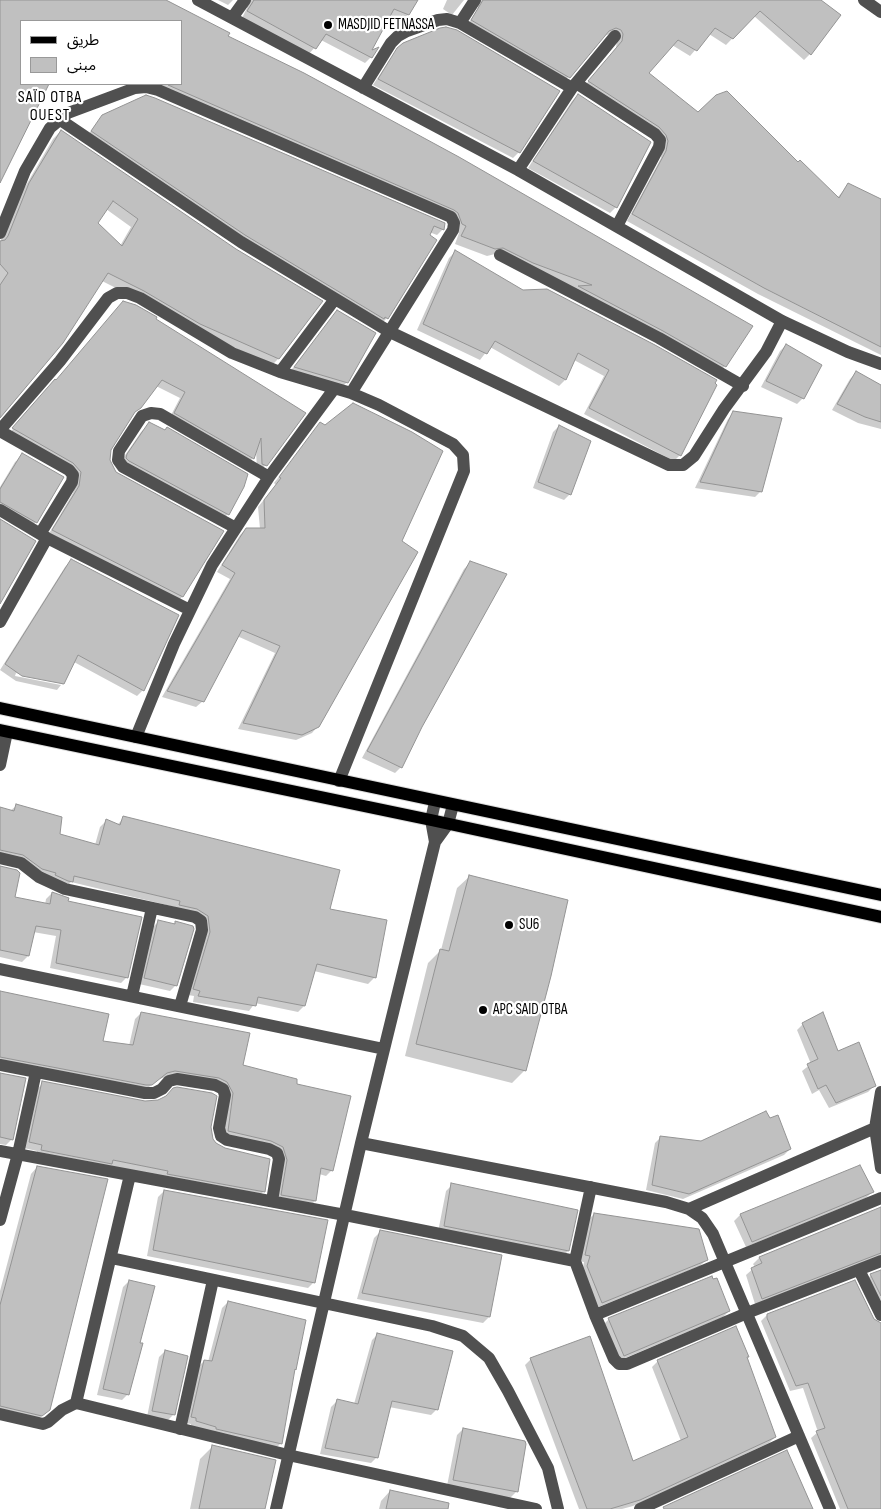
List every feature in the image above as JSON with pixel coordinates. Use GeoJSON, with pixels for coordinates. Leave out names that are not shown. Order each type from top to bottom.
{"type":"FeatureCollection","features":[{"type":"Feature","properties":{"kind":"main road"},"geometry":{"type":"LineString","coordinates":[[0,708],[435,802],[881,895]]}},
{"type":"Feature","properties":{"kind":"main road"},"geometry":{"type":"LineString","coordinates":[[4,731],[431,820],[881,917]]}},
{"type":"Feature","properties":{"kind":"street"},"geometry":{"type":"LineString","coordinates":[[198,0],[518,170],[782,321],[848,352],[881,364]]}},
{"type":"Feature","properties":{"kind":"street"},"geometry":{"type":"LineString","coordinates":[[232,18],[245,0]]}},
{"type":"Feature","properties":{"kind":"street"},"geometry":{"type":"LineString","coordinates":[[460,23],[475,0]]}},
{"type":"Feature","properties":{"kind":"street"},"geometry":{"type":"LineString","coordinates":[[864,0],[881,12]]}},
{"type":"Feature","properties":{"kind":"street"},"geometry":{"type":"LineString","coordinates":[[363,88],[391,43],[398,36],[438,20],[447,19],[460,23],[574,86],[655,134],[660,140],[659,147],[617,226]]}},
{"type":"Feature","properties":{"kind":"street"},"geometry":{"type":"LineString","coordinates":[[518,170],[574,86],[615,36]]}},
{"type":"Feature","properties":{"kind":"street"},"geometry":{"type":"LineString","coordinates":[[0,234],[24,171],[50,128],[68,113],[135,88],[158,90],[451,217],[454,223],[453,230],[351,393]]}},
{"type":"Feature","properties":{"kind":"street"},"geometry":{"type":"LineString","coordinates":[[59,119],[241,242],[390,332],[669,465],[683,465],[694,456],[724,409],[743,386],[766,352],[782,321]]}},
{"type":"Feature","properties":{"kind":"street"},"geometry":{"type":"LineString","coordinates":[[500,255],[659,338],[743,386]]}},
{"type":"Feature","properties":{"kind":"street"},"geometry":{"type":"LineString","coordinates":[[0,622],[72,482],[73,475],[68,470],[0,430],[60,361],[108,298],[117,293],[127,293],[140,298],[232,353],[280,372],[351,393],[379,405],[453,444],[463,455],[464,471],[339,781]]}},
{"type":"Feature","properties":{"kind":"street"},"geometry":{"type":"LineString","coordinates":[[280,372],[335,299]]}},
{"type":"Feature","properties":{"kind":"street"},"geometry":{"type":"LineString","coordinates":[[136,737],[174,644],[212,565],[269,477],[334,389]]}},
{"type":"Feature","properties":{"kind":"street"},"geometry":{"type":"LineString","coordinates":[[236,528],[123,467],[118,460],[119,451],[142,416],[151,413],[160,414],[269,477]]}},
{"type":"Feature","properties":{"kind":"street"},"geometry":{"type":"LineString","coordinates":[[0,510],[44,536],[190,610]]}},
{"type":"Feature","properties":{"kind":"street"},"geometry":{"type":"LineString","coordinates":[[0,766],[4,731]]}},
{"type":"Feature","properties":{"kind":"street"},"geometry":{"type":"LineString","coordinates":[[435,802],[431,820],[435,842]]}},
{"type":"Feature","properties":{"kind":"street"},"geometry":{"type":"LineString","coordinates":[[276,1509],[361,1143],[435,842],[448,824],[454,805]]}},
{"type":"Feature","properties":{"kind":"street"},"geometry":{"type":"LineString","coordinates":[[0,858],[21,863],[39,877],[65,889],[195,917],[200,922],[202,930],[180,1006]]}},
{"type":"Feature","properties":{"kind":"street"},"geometry":{"type":"LineString","coordinates":[[132,996],[152,908]]}},
{"type":"Feature","properties":{"kind":"street"},"geometry":{"type":"LineString","coordinates":[[0,969],[384,1049]]}},
{"type":"Feature","properties":{"kind":"street"},"geometry":{"type":"LineString","coordinates":[[0,1065],[145,1093],[154,1093],[162,1089],[169,1081],[177,1079],[215,1085],[223,1089],[225,1095],[219,1128],[221,1136],[227,1140],[270,1149],[277,1153],[279,1159],[272,1201]]}},
{"type":"Feature","properties":{"kind":"street"},"geometry":{"type":"LineString","coordinates":[[0,1220],[18,1154],[36,1072]]}},
{"type":"Feature","properties":{"kind":"street"},"geometry":{"type":"LineString","coordinates":[[881,1092],[875,1128],[881,1168]]}},
{"type":"Feature","properties":{"kind":"street"},"geometry":{"type":"LineString","coordinates":[[689,1209],[875,1128]]}},
{"type":"Feature","properties":{"kind":"street"},"geometry":{"type":"LineString","coordinates":[[361,1143],[666,1202],[689,1209],[702,1218],[714,1234],[830,1509]]}},
{"type":"Feature","properties":{"kind":"street"},"geometry":{"type":"LineString","coordinates":[[0,1151],[272,1201],[576,1261]]}},
{"type":"Feature","properties":{"kind":"street"},"geometry":{"type":"LineString","coordinates":[[76,1403],[130,1175]]}},
{"type":"Feature","properties":{"kind":"street"},"geometry":{"type":"LineString","coordinates":[[591,1187],[576,1261],[595,1315],[614,1359],[619,1364],[627,1364],[747,1313],[881,1261]]}},
{"type":"Feature","properties":{"kind":"street"},"geometry":{"type":"LineString","coordinates":[[595,1315],[881,1198]]}},
{"type":"Feature","properties":{"kind":"street"},"geometry":{"type":"LineString","coordinates":[[111,1258],[432,1326],[463,1336],[489,1358],[508,1391],[548,1468],[558,1509]]}},
{"type":"Feature","properties":{"kind":"street"},"geometry":{"type":"LineString","coordinates":[[859,1270],[881,1315]]}},
{"type":"Feature","properties":{"kind":"street"},"geometry":{"type":"LineString","coordinates":[[180,1429],[213,1280]]}},
{"type":"Feature","properties":{"kind":"street"},"geometry":{"type":"LineString","coordinates":[[0,1414],[43,1424],[62,1410],[76,1403],[288,1454],[536,1509]]}},
{"type":"Feature","properties":{"kind":"street"},"geometry":{"type":"LineString","coordinates":[[640,1509],[799,1436]]}},
{"type":"Feature","properties":{"kind":"building"},"geometry":{"type":"Polygon","coordinates":[[[0,0],[166,0],[230,33],[228,36],[304,73],[459,157],[753,326],[726,367],[578,286],[592,285],[533,263],[503,248],[495,249],[461,236],[466,226],[462,224],[458,213],[454,210],[168,85],[182,85],[182,20],[20,20],[20,85],[49,85],[0,183],[0,0]]]}},
{"type":"Feature","properties":{"kind":"building","name":"MASDJID FETNASSA"},"geometry":{"type":"Polygon","coordinates":[[[254,0],[418,0],[409,15],[394,9],[372,50],[379,47],[372,58],[326,34],[316,49],[247,11],[254,0]]]}},
{"type":"Feature","properties":{"kind":"building"},"geometry":{"type":"Polygon","coordinates":[[[483,0],[821,0],[841,15],[811,55],[760,11],[733,39],[715,28],[697,51],[678,40],[649,73],[698,112],[716,95],[727,91],[798,162],[800,160],[839,198],[848,183],[881,199],[881,347],[764,288],[632,214],[666,151],[668,141],[666,135],[659,127],[588,81],[622,41],[623,34],[621,30],[616,28],[609,31],[570,78],[471,20],[483,0]]]}},
{"type":"Feature","properties":{"kind":"building"},"geometry":{"type":"Polygon","coordinates":[[[446,27],[457,30],[560,91],[520,153],[378,79],[397,48],[403,43],[446,27]]]}},
{"type":"Feature","properties":{"kind":"building"},"geometry":{"type":"Polygon","coordinates":[[[578,94],[651,142],[617,208],[533,161],[578,94]]]}},
{"type":"Feature","properties":{"kind":"building"},"geometry":{"type":"Polygon","coordinates":[[[146,95],[445,223],[444,230],[434,226],[430,235],[437,240],[388,319],[385,317],[384,319],[245,235],[91,131],[102,115],[146,95]]]}},
{"type":"Feature","properties":{"kind":"building"},"geometry":{"type":"Polygon","coordinates":[[[61,130],[236,249],[323,301],[279,359],[200,324],[144,291],[108,273],[63,343],[0,418],[0,285],[8,273],[0,264],[0,241],[5,240],[8,236],[29,183],[61,130]],[[113,201],[98,223],[122,246],[138,219],[113,201]]]}},
{"type":"Feature","properties":{"kind":"building"},"geometry":{"type":"Polygon","coordinates":[[[455,250],[523,290],[547,289],[655,345],[717,380],[715,383],[717,385],[681,456],[589,408],[609,370],[578,353],[566,380],[495,341],[487,354],[423,324],[455,250]]]}},
{"type":"Feature","properties":{"kind":"building"},"geometry":{"type":"Polygon","coordinates":[[[123,301],[136,305],[157,317],[156,319],[306,413],[267,466],[262,464],[261,438],[254,459],[174,413],[185,392],[162,380],[141,408],[135,412],[111,450],[110,460],[116,472],[224,531],[183,597],[52,530],[79,486],[81,472],[73,463],[12,428],[56,380],[123,301]]]}},
{"type":"Feature","properties":{"kind":"building"},"geometry":{"type":"Polygon","coordinates":[[[337,310],[376,333],[348,383],[294,367],[337,310]]]}},
{"type":"Feature","properties":{"kind":"building"},"geometry":{"type":"Polygon","coordinates":[[[786,344],[822,365],[804,399],[766,381],[786,344]]]}},
{"type":"Feature","properties":{"kind":"building"},"geometry":{"type":"Polygon","coordinates":[[[856,371],[881,385],[881,422],[837,404],[856,371]]]}},
{"type":"Feature","properties":{"kind":"building"},"geometry":{"type":"Polygon","coordinates":[[[353,403],[412,432],[443,451],[402,541],[418,552],[319,727],[302,735],[243,723],[280,646],[242,630],[204,702],[167,691],[235,573],[222,565],[246,528],[265,528],[264,500],[320,422],[325,425],[353,403]]]}},
{"type":"Feature","properties":{"kind":"building"},"geometry":{"type":"Polygon","coordinates":[[[733,411],[782,418],[762,492],[700,482],[733,411]]]}},
{"type":"Feature","properties":{"kind":"building"},"geometry":{"type":"Polygon","coordinates":[[[149,422],[165,430],[167,427],[248,474],[244,487],[229,515],[126,458],[149,422]]]}},
{"type":"Feature","properties":{"kind":"building"},"geometry":{"type":"Polygon","coordinates":[[[559,425],[591,441],[571,495],[538,482],[559,425]]]}},
{"type":"Feature","properties":{"kind":"building"},"geometry":{"type":"Polygon","coordinates":[[[22,453],[64,477],[37,523],[0,502],[0,489],[22,453]]]}},
{"type":"Feature","properties":{"kind":"building"},"geometry":{"type":"Polygon","coordinates":[[[0,519],[36,541],[0,604],[0,519]]]}},
{"type":"Feature","properties":{"kind":"building"},"geometry":{"type":"Polygon","coordinates":[[[71,559],[179,615],[144,691],[78,655],[64,684],[22,676],[5,664],[71,559]]]}},
{"type":"Feature","properties":{"kind":"building"},"geometry":{"type":"Polygon","coordinates":[[[470,561],[507,574],[422,727],[402,768],[367,751],[470,561]]]}},
{"type":"Feature","properties":{"kind":"building"},"geometry":{"type":"Polygon","coordinates":[[[16,804],[62,817],[60,834],[99,845],[106,819],[120,825],[123,816],[340,870],[330,909],[387,920],[376,978],[317,964],[305,1006],[258,997],[256,1006],[198,996],[200,991],[193,989],[210,932],[208,916],[197,909],[179,905],[180,901],[74,876],[73,882],[68,881],[55,875],[56,873],[42,869],[23,855],[0,850],[0,807],[14,811],[16,804]]]}},
{"type":"Feature","properties":{"kind":"building"},"geometry":{"type":"Polygon","coordinates":[[[0,866],[17,870],[20,873],[15,897],[50,904],[52,892],[69,898],[68,901],[142,917],[128,978],[56,963],[61,930],[36,926],[29,956],[0,950],[0,866]]]}},
{"type":"Feature","properties":{"kind":"building"},"geometry":{"type":"Polygon","coordinates":[[[469,875],[568,900],[551,976],[526,1071],[416,1044],[440,949],[449,951],[469,875]]]}},
{"type":"Feature","properties":{"kind":"building"},"geometry":{"type":"Polygon","coordinates":[[[158,920],[175,924],[175,921],[193,926],[194,929],[177,986],[144,978],[158,920]]]}},
{"type":"Feature","properties":{"kind":"building"},"geometry":{"type":"Polygon","coordinates":[[[0,991],[109,1014],[103,1041],[133,1045],[141,1012],[250,1033],[243,1065],[297,1079],[297,1084],[351,1096],[333,1171],[321,1168],[316,1201],[281,1195],[287,1160],[283,1147],[271,1141],[228,1131],[233,1093],[227,1082],[219,1078],[175,1071],[167,1073],[152,1085],[146,1085],[0,1057],[0,991]]]}},
{"type":"Feature","properties":{"kind":"building"},"geometry":{"type":"Polygon","coordinates":[[[823,1012],[838,1051],[859,1042],[876,1086],[836,1103],[826,1085],[818,1089],[807,1064],[818,1059],[802,1023],[823,1012]]]}},
{"type":"Feature","properties":{"kind":"building"},"geometry":{"type":"Polygon","coordinates":[[[0,1073],[26,1078],[13,1140],[0,1137],[0,1073]]]}},
{"type":"Feature","properties":{"kind":"building"},"geometry":{"type":"Polygon","coordinates":[[[42,1081],[145,1101],[158,1100],[177,1087],[212,1093],[217,1096],[211,1127],[213,1139],[225,1148],[270,1159],[265,1192],[167,1174],[168,1171],[113,1160],[112,1164],[41,1150],[42,1145],[29,1142],[42,1081]]]}},
{"type":"Feature","properties":{"kind":"building"},"geometry":{"type":"Polygon","coordinates":[[[766,1111],[770,1118],[778,1115],[791,1149],[689,1194],[652,1185],[660,1136],[701,1141],[766,1111]]]}},
{"type":"Feature","properties":{"kind":"building"},"geometry":{"type":"Polygon","coordinates":[[[860,1165],[874,1192],[752,1242],[740,1214],[860,1165]]]}},
{"type":"Feature","properties":{"kind":"building"},"geometry":{"type":"Polygon","coordinates":[[[37,1166],[108,1179],[50,1410],[42,1416],[0,1406],[0,1305],[37,1166]]]}},
{"type":"Feature","properties":{"kind":"building"},"geometry":{"type":"Polygon","coordinates":[[[451,1183],[578,1210],[569,1251],[444,1226],[451,1183]]]}},
{"type":"Feature","properties":{"kind":"building"},"geometry":{"type":"Polygon","coordinates":[[[164,1190],[328,1220],[315,1283],[153,1250],[164,1190]]]}},
{"type":"Feature","properties":{"kind":"building"},"geometry":{"type":"Polygon","coordinates":[[[881,1207],[881,1253],[762,1299],[751,1268],[762,1263],[759,1257],[881,1207]]]}},
{"type":"Feature","properties":{"kind":"building"},"geometry":{"type":"Polygon","coordinates":[[[594,1213],[699,1229],[708,1260],[602,1303],[587,1266],[590,1256],[585,1255],[594,1213]]]}},
{"type":"Feature","properties":{"kind":"building"},"geometry":{"type":"Polygon","coordinates":[[[380,1230],[502,1255],[490,1317],[362,1293],[380,1230]]]}},
{"type":"Feature","properties":{"kind":"building"},"geometry":{"type":"Polygon","coordinates":[[[881,1270],[881,1296],[870,1274],[881,1270]]]}},
{"type":"Feature","properties":{"kind":"building"},"geometry":{"type":"Polygon","coordinates":[[[712,1276],[713,1279],[717,1278],[730,1311],[624,1356],[608,1318],[712,1276]]]}},
{"type":"Feature","properties":{"kind":"building"},"geometry":{"type":"Polygon","coordinates":[[[129,1280],[155,1286],[140,1343],[143,1343],[129,1395],[103,1389],[129,1280]]]}},
{"type":"Feature","properties":{"kind":"building"},"geometry":{"type":"Polygon","coordinates":[[[855,1280],[874,1319],[881,1323],[881,1509],[848,1509],[816,1431],[825,1428],[808,1383],[796,1386],[767,1318],[767,1314],[855,1280]]]}},
{"type":"Feature","properties":{"kind":"building"},"geometry":{"type":"Polygon","coordinates":[[[228,1301],[306,1320],[282,1444],[216,1429],[216,1427],[196,1421],[196,1418],[191,1417],[204,1360],[212,1361],[228,1301]]]}},
{"type":"Feature","properties":{"kind":"building"},"geometry":{"type":"Polygon","coordinates":[[[736,1326],[749,1357],[747,1357],[776,1437],[640,1500],[610,1509],[587,1509],[530,1358],[590,1336],[633,1461],[688,1437],[657,1360],[736,1326]]]}},
{"type":"Feature","properties":{"kind":"building"},"geometry":{"type":"Polygon","coordinates":[[[377,1333],[453,1351],[438,1410],[392,1401],[378,1458],[325,1448],[337,1399],[358,1404],[377,1333]]]}},
{"type":"Feature","properties":{"kind":"building"},"geometry":{"type":"Polygon","coordinates":[[[165,1350],[188,1356],[175,1415],[152,1411],[165,1350]]]}},
{"type":"Feature","properties":{"kind":"building"},"geometry":{"type":"Polygon","coordinates":[[[463,1428],[525,1441],[518,1492],[453,1480],[463,1428]]]}},
{"type":"Feature","properties":{"kind":"building"},"geometry":{"type":"Polygon","coordinates":[[[212,1445],[276,1460],[265,1509],[199,1509],[212,1445]]]}},
{"type":"Feature","properties":{"kind":"building"},"geometry":{"type":"Polygon","coordinates":[[[787,1450],[813,1509],[664,1509],[663,1507],[787,1450]]]}},
{"type":"Feature","properties":{"kind":"building"},"geometry":{"type":"Polygon","coordinates":[[[390,1490],[449,1503],[448,1509],[386,1509],[390,1490]]]}},
{"type":"Feature","properties":{"kind":"place","name":"MASDJID FETNASSA"},"geometry":{"type":"Point","coordinates":[328,25]}},
{"type":"Feature","properties":{"kind":"place","name":"SU6"},"geometry":{"type":"Point","coordinates":[509,925]}},
{"type":"Feature","properties":{"kind":"place","name":"APC SAID OTBA"},"geometry":{"type":"Point","coordinates":[483,1010]}},
{"type":"Feature","properties":{"kind":"district","name":"SAÏD OTBA OUEST"},"geometry":{"type":"Point","coordinates":[50,107]}}]}
